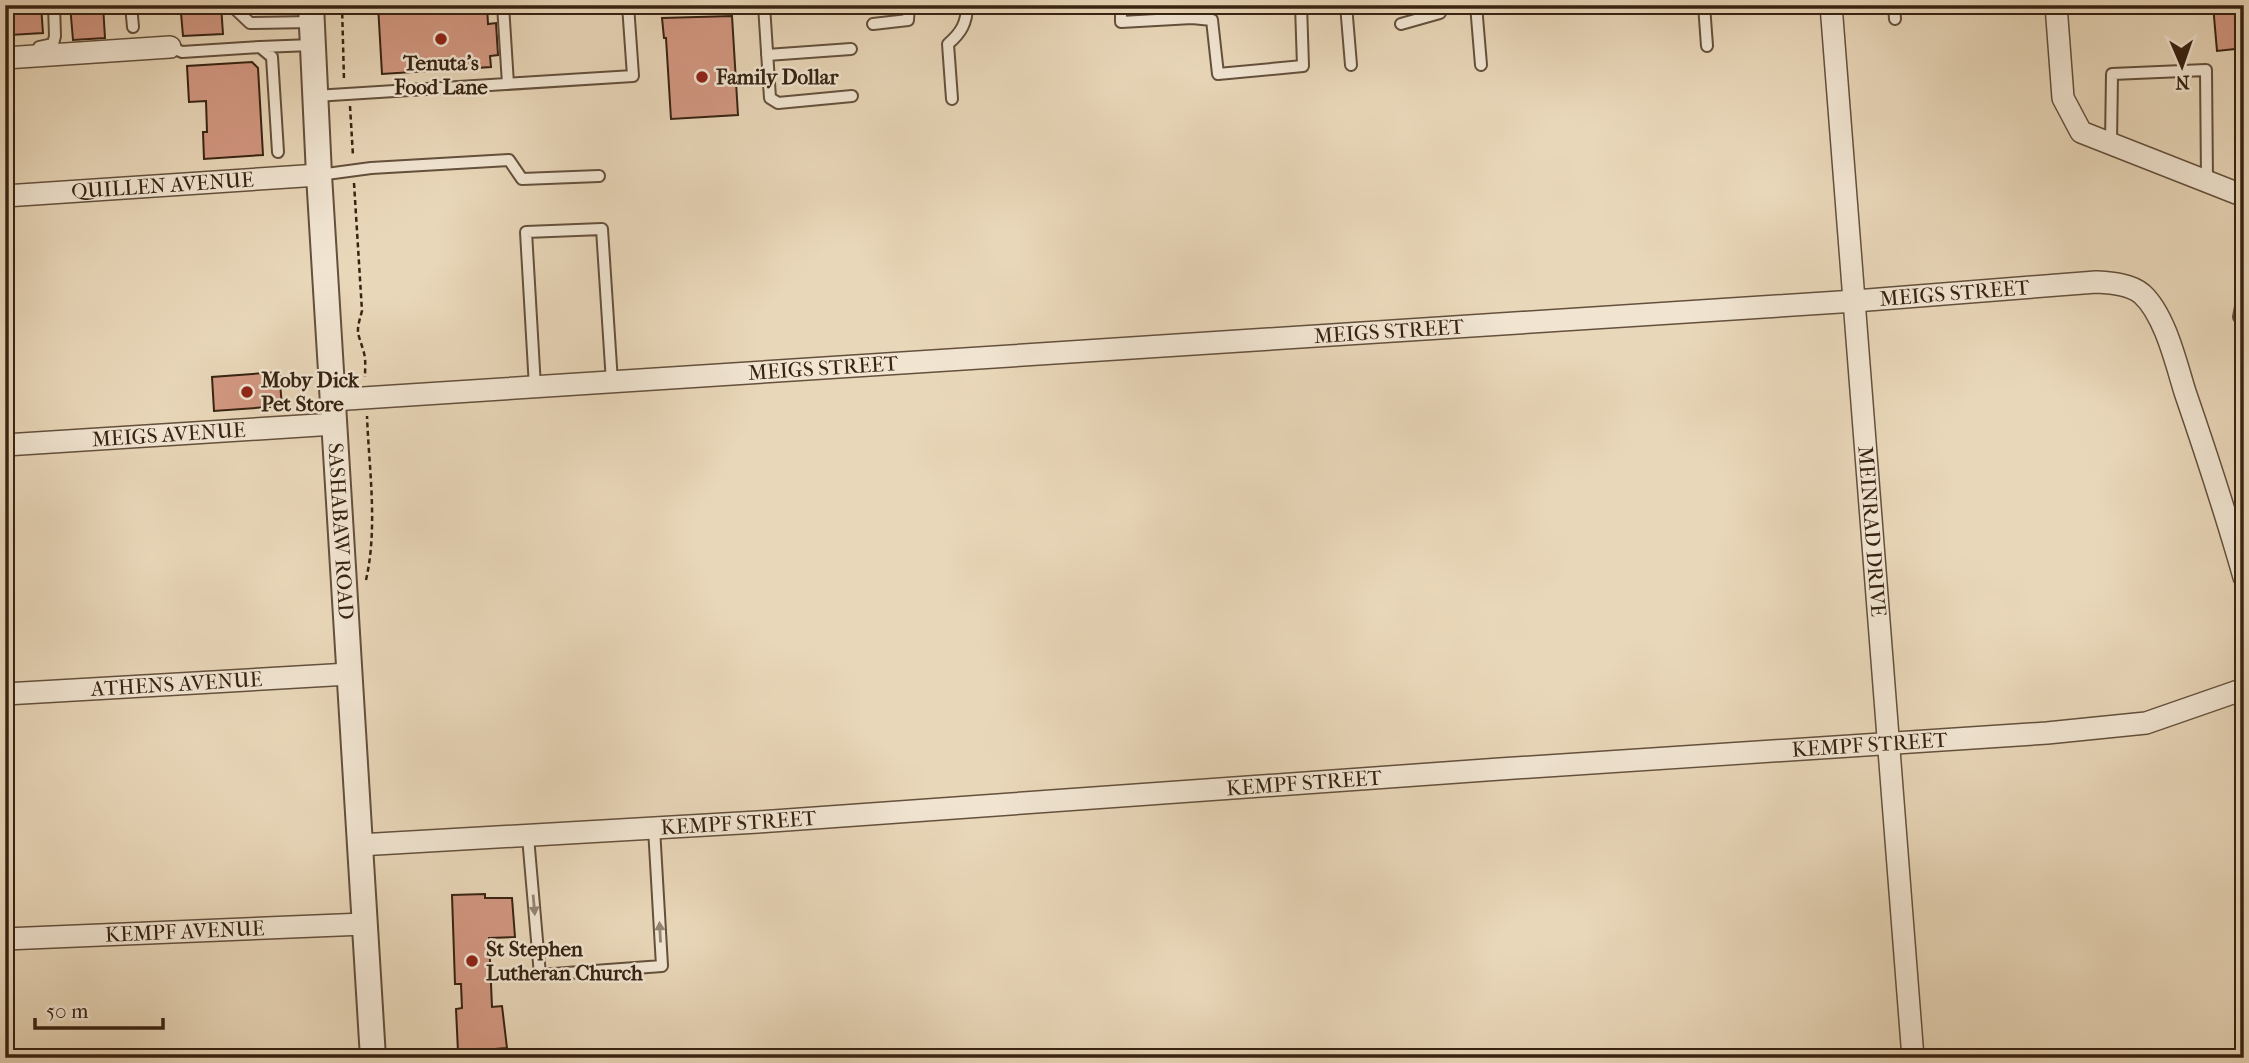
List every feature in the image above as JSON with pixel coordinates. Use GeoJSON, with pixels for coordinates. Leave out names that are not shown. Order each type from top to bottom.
{"type":"FeatureCollection","features":[{"type":"Feature","properties":{"kind":"street","name":"MEINRAD DRIVE"},"geometry":{"type":"LineString","coordinates":[[1831,5],[1913,1058]]}},
{"type":"Feature","properties":{"kind":"street"},"geometry":{"type":"LineString","coordinates":[[2056,5],[2063,98],[2081,132],[2244,195]]}},
{"type":"Feature","properties":{"kind":"street","name":"SASHABAW ROAD"},"geometry":{"type":"LineString","coordinates":[[311,24],[373,1058]]}},
{"type":"Feature","properties":{"kind":"street"},"geometry":{"type":"LineString","coordinates":[[5,58],[170,47]]}},
{"type":"Feature","properties":{"kind":"street","name":"QUILLEN AVENUE"},"geometry":{"type":"LineString","coordinates":[[5,196],[319,175]]}},
{"type":"Feature","properties":{"kind":"street","name":"MEIGS STREET"},"geometry":{"type":"LineString","coordinates":[[333,412],[366,398],[1855,301],[2096,282],[2128,287],[2142,295],[2155,312],[2167,338],[2217,486],[2244,576]]}},
{"type":"Feature","properties":{"kind":"street","name":"MEIGS AVENUE"},"geometry":{"type":"LineString","coordinates":[[5,445],[333,412]]}},
{"type":"Feature","properties":{"kind":"street","name":"ATHENS AVENUE"},"geometry":{"type":"LineString","coordinates":[[5,694],[349,674]]}},
{"type":"Feature","properties":{"kind":"street","name":"KEMPF STREET"},"geometry":{"type":"LineString","coordinates":[[359,845],[1146,796],[2114,728],[2172,715],[2244,690]]}},
{"type":"Feature","properties":{"kind":"street","name":"KEMPF AVENUE"},"geometry":{"type":"LineString","coordinates":[[5,939],[365,924]]}},
{"type":"Feature","properties":{"kind":"lane"},"geometry":{"type":"LineString","coordinates":[[5,48],[45,47],[52,44],[55,36],[54,5]]}},
{"type":"Feature","properties":{"kind":"lane"},"geometry":{"type":"LineString","coordinates":[[131,5],[132,26]]}},
{"type":"Feature","properties":{"kind":"lane"},"geometry":{"type":"LineString","coordinates":[[179,5],[190,6]]}},
{"type":"Feature","properties":{"kind":"lane"},"geometry":{"type":"LineString","coordinates":[[232,5],[250,23],[311,24]]}},
{"type":"Feature","properties":{"kind":"lane"},"geometry":{"type":"LineString","coordinates":[[503,5],[508,84]]}},
{"type":"Feature","properties":{"kind":"lane"},"geometry":{"type":"LineString","coordinates":[[315,96],[633,76],[628,5]]}},
{"type":"Feature","properties":{"kind":"lane"},"geometry":{"type":"LineString","coordinates":[[764,5],[770,99],[778,103],[852,96]]}},
{"type":"Feature","properties":{"kind":"lane"},"geometry":{"type":"LineString","coordinates":[[873,24],[908,20],[909,5]]}},
{"type":"Feature","properties":{"kind":"lane"},"geometry":{"type":"LineString","coordinates":[[952,99],[948,44],[962,30],[967,16],[967,5]]}},
{"type":"Feature","properties":{"kind":"lane"},"geometry":{"type":"LineString","coordinates":[[1121,5],[1121,22],[1192,18],[1213,20],[1218,74],[1303,66],[1300,5]]}},
{"type":"Feature","properties":{"kind":"lane"},"geometry":{"type":"LineString","coordinates":[[1346,5],[1351,65]]}},
{"type":"Feature","properties":{"kind":"lane"},"geometry":{"type":"LineString","coordinates":[[1401,24],[1440,13],[1439,5]]}},
{"type":"Feature","properties":{"kind":"lane"},"geometry":{"type":"LineString","coordinates":[[1476,5],[1481,65]]}},
{"type":"Feature","properties":{"kind":"lane"},"geometry":{"type":"LineString","coordinates":[[1704,5],[1707,46]]}},
{"type":"Feature","properties":{"kind":"lane"},"geometry":{"type":"LineString","coordinates":[[1894,5],[1895,19]]}},
{"type":"Feature","properties":{"kind":"lane"},"geometry":{"type":"LineString","coordinates":[[170,47],[182,52],[260,47],[311,24]]}},
{"type":"Feature","properties":{"kind":"lane"},"geometry":{"type":"LineString","coordinates":[[260,47],[272,57],[278,152]]}},
{"type":"Feature","properties":{"kind":"lane"},"geometry":{"type":"LineString","coordinates":[[767,55],[850,49]]}},
{"type":"Feature","properties":{"kind":"lane"},"geometry":{"type":"LineString","coordinates":[[2110,143],[2112,74],[2206,69],[2207,180]]}},
{"type":"Feature","properties":{"kind":"lane"},"geometry":{"type":"LineString","coordinates":[[319,175],[354,170],[509,160],[522,179],[599,176]]}},
{"type":"Feature","properties":{"kind":"lane"},"geometry":{"type":"LineString","coordinates":[[535,387],[526,232],[602,229],[612,382]]}},
{"type":"Feature","properties":{"kind":"lane"},"geometry":{"type":"LineString","coordinates":[[2239,317],[2244,291]]}},
{"type":"Feature","properties":{"kind":"lane"},"geometry":{"type":"LineString","coordinates":[[528,836],[540,975],[662,966],[654,828]]}},
{"type":"Feature","properties":{"kind":"path"},"geometry":{"type":"LineString","coordinates":[[342,5],[344,78],[354,170],[362,311],[357,330],[364,356],[372,523],[365,584]]}},
{"type":"Feature","properties":{"kind":"building"},"geometry":{"type":"Polygon","coordinates":[[[9,5],[41,5],[43,33],[10,35],[9,5]]]}},
{"type":"Feature","properties":{"kind":"building"},"geometry":{"type":"Polygon","coordinates":[[[70,5],[103,5],[105,38],[73,40],[70,5]]]}},
{"type":"Feature","properties":{"kind":"building"},"geometry":{"type":"Polygon","coordinates":[[[198,5],[221,5],[223,34],[183,36],[181,13],[194,13],[198,5]]]}},
{"type":"Feature","properties":{"kind":"building","name":"Tenuta's Food Lane"},"geometry":{"type":"Polygon","coordinates":[[[378,5],[487,5],[488,24],[496,23],[498,55],[490,56],[491,67],[382,74],[378,5]]]}},
{"type":"Feature","properties":{"kind":"building"},"geometry":{"type":"Polygon","coordinates":[[[2213,5],[2244,5],[2244,48],[2217,51],[2213,5]]]}},
{"type":"Feature","properties":{"kind":"building","name":"Family Dollar"},"geometry":{"type":"Polygon","coordinates":[[[732,16],[738,115],[671,119],[666,38],[662,18],[732,16]]]}},
{"type":"Feature","properties":{"kind":"building"},"geometry":{"type":"Polygon","coordinates":[[[252,62],[258,68],[263,155],[204,159],[206,101],[189,102],[187,66],[252,62]]]}},
{"type":"Feature","properties":{"kind":"building","name":"Moby Dick Pet Store"},"geometry":{"type":"Polygon","coordinates":[[[279,372],[282,406],[214,411],[212,377],[279,372]]]}},
{"type":"Feature","properties":{"kind":"building","name":"St Stephen Lutheran Church"},"geometry":{"type":"Polygon","coordinates":[[[485,894],[485,898],[512,898],[515,937],[489,938],[492,1007],[502,1006],[507,1048],[458,1052],[456,1009],[462,1008],[461,984],[455,984],[452,895],[485,894]]]}},
{"type":"Feature","properties":{"kind":"place","name":"Tenuta's Food Lane"},"geometry":{"type":"Point","coordinates":[441,39]}},
{"type":"Feature","properties":{"kind":"place","name":"Family Dollar"},"geometry":{"type":"Point","coordinates":[702,77]}},
{"type":"Feature","properties":{"kind":"place","name":"Moby Dick Pet Store"},"geometry":{"type":"Point","coordinates":[247,392]}},
{"type":"Feature","properties":{"kind":"place","name":"St Stephen Lutheran Church"},"geometry":{"type":"Point","coordinates":[472,961]}}]}
